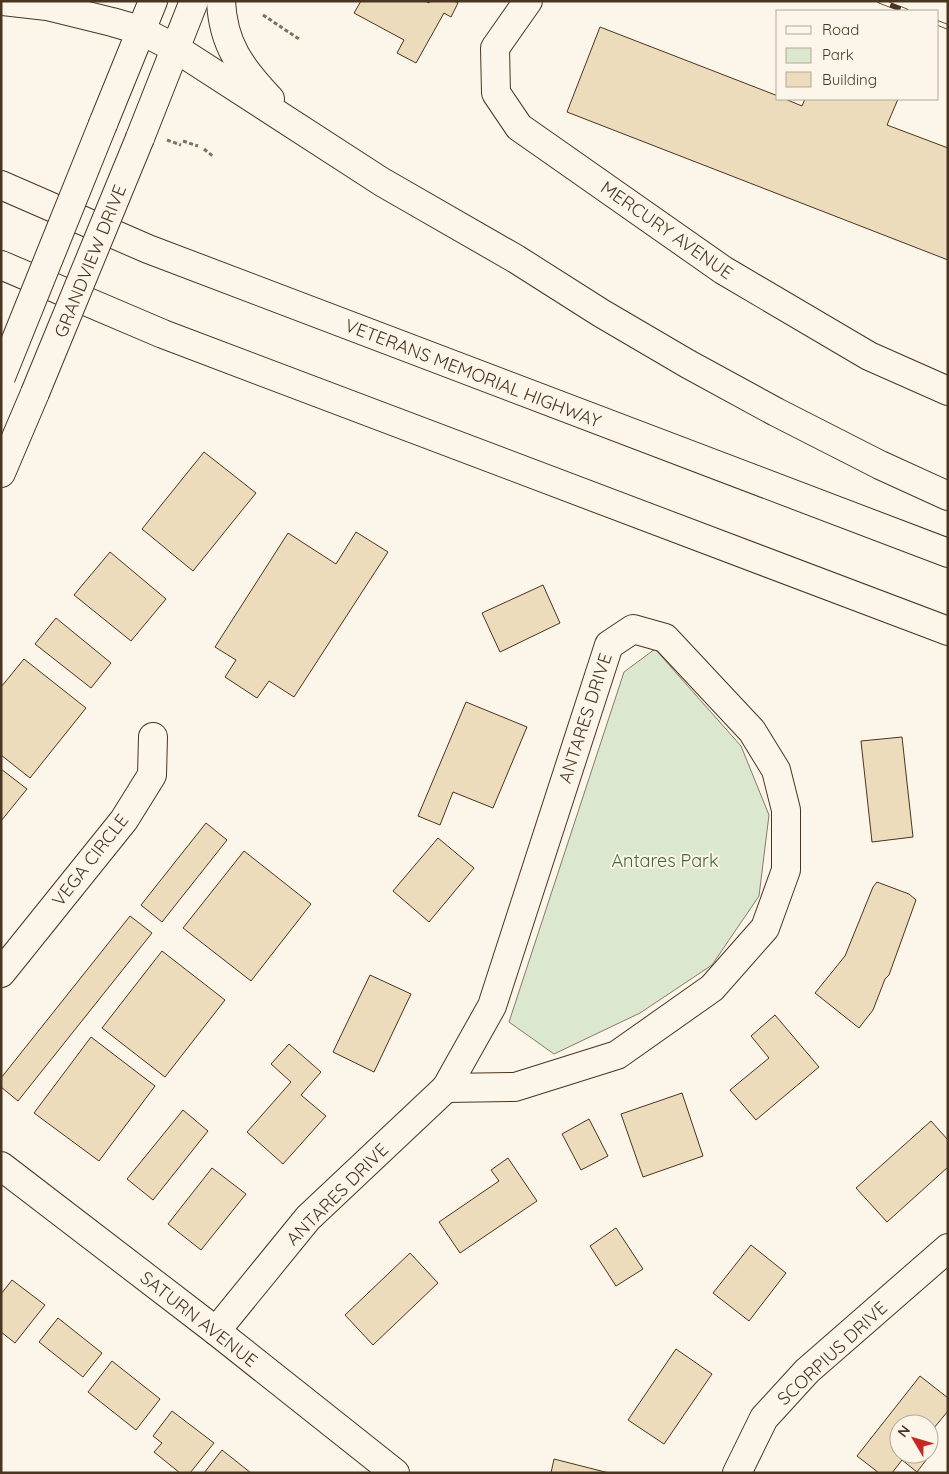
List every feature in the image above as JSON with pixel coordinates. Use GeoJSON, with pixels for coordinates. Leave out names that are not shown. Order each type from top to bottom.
{"type":"FeatureCollection","features":[{"type":"Feature","properties":{"kind":"main road"},"geometry":{"type":"LineString","coordinates":[[3,1],[47,6],[112,22],[140,30],[175,48],[382,182],[516,259],[601,313],[688,364],[776,412],[889,469],[948,496]]}},
{"type":"Feature","properties":{"kind":"main road"},"geometry":{"type":"LineString","coordinates":[[1,377],[153,1]]}},
{"type":"Feature","properties":{"kind":"main road","name":"GRANDVIEW DRIVE"},"geometry":{"type":"LineString","coordinates":[[1,473],[150,137],[175,48],[194,1]]}},
{"type":"Feature","properties":{"kind":"main road"},"geometry":{"type":"LineString","coordinates":[[221,1],[224,26],[236,58],[295,125]]}},
{"type":"Feature","properties":{"kind":"main road","name":"MERCURY AVENUE"},"geometry":{"type":"LineString","coordinates":[[528,1],[495,48],[496,94],[519,127],[723,270],[869,356],[948,391]]}},
{"type":"Feature","properties":{"kind":"main road","name":"VETERANS MEMORIAL HIGHWAY"},"geometry":{"type":"LineString","coordinates":[[1,185],[148,249],[948,553]]}},
{"type":"Feature","properties":{"kind":"main road"},"geometry":{"type":"LineString","coordinates":[[1,265],[163,334]]}},
{"type":"Feature","properties":{"kind":"main road"},"geometry":{"type":"LineString","coordinates":[[1,280],[163,334],[948,631]]}},
{"type":"Feature","properties":{"kind":"main road","name":"ANTARES DRIVE"},"geometry":{"type":"LineString","coordinates":[[216,1331],[308,1218],[446,1088],[492,1006],[608,645],[633,629],[665,638],[752,731],[776,770],[786,810],[786,870],[765,928],[712,988],[617,1055],[514,1087],[446,1088]]}},
{"type":"Feature","properties":{"kind":"main road","name":"VEGA CIRCLE"},"geometry":{"type":"LineString","coordinates":[[1,973],[124,820],[152,775],[153,737]]}},
{"type":"Feature","properties":{"kind":"main road","name":"SATURN AVENUE"},"geometry":{"type":"LineString","coordinates":[[1,1166],[216,1331],[396,1473]]}},
{"type":"Feature","properties":{"kind":"main road","name":"SCORPIUS DRIVE"},"geometry":{"type":"LineString","coordinates":[[736,1473],[764,1418],[808,1370],[948,1248]]}},
{"type":"Feature","properties":{"kind":"path"},"geometry":{"type":"LineString","coordinates":[[263,15],[299,39]]}},
{"type":"Feature","properties":{"kind":"path"},"geometry":{"type":"LineString","coordinates":[[150,137],[181,145]]}},
{"type":"Feature","properties":{"kind":"path"},"geometry":{"type":"LineString","coordinates":[[183,141],[198,146]]}},
{"type":"Feature","properties":{"kind":"path"},"geometry":{"type":"LineString","coordinates":[[204,149],[214,157]]}},
{"type":"Feature","properties":{"kind":"green space","name":"Antares Park"},"geometry":{"type":"Polygon","coordinates":[[[655,649],[741,746],[769,815],[759,896],[712,965],[640,1013],[554,1054],[509,1022],[624,672],[655,649]]]}},
{"type":"Feature","properties":{"kind":"building"},"geometry":{"type":"Polygon","coordinates":[[[361,1],[425,1],[429,3],[430,1],[454,1],[458,3],[451,17],[444,13],[416,63],[397,53],[404,40],[354,13],[361,1]]]}},
{"type":"Feature","properties":{"kind":"building"},"geometry":{"type":"Polygon","coordinates":[[[600,27],[776,95],[776,100],[787,100],[802,106],[805,100],[898,100],[887,125],[948,148],[948,260],[567,112],[600,27]]]}},
{"type":"Feature","properties":{"kind":"building"},"geometry":{"type":"Polygon","coordinates":[[[204,452],[256,493],[193,571],[142,529],[204,452]]]}},
{"type":"Feature","properties":{"kind":"building"},"geometry":{"type":"Polygon","coordinates":[[[356,532],[388,552],[294,697],[269,681],[257,698],[225,677],[236,660],[215,647],[288,533],[336,564],[356,532]]]}},
{"type":"Feature","properties":{"kind":"building"},"geometry":{"type":"Polygon","coordinates":[[[110,552],[166,599],[131,641],[74,595],[110,552]]]}},
{"type":"Feature","properties":{"kind":"building"},"geometry":{"type":"Polygon","coordinates":[[[543,585],[560,623],[500,652],[482,613],[543,585]]]}},
{"type":"Feature","properties":{"kind":"building"},"geometry":{"type":"Polygon","coordinates":[[[56,618],[111,663],[91,688],[35,644],[56,618]]]}},
{"type":"Feature","properties":{"kind":"building"},"geometry":{"type":"Polygon","coordinates":[[[24,659],[86,708],[30,778],[1,755],[1,687],[24,659]]]}},
{"type":"Feature","properties":{"kind":"building"},"geometry":{"type":"Polygon","coordinates":[[[466,702],[527,727],[493,808],[453,792],[440,825],[418,816],[466,702]]]}},
{"type":"Feature","properties":{"kind":"building"},"geometry":{"type":"Polygon","coordinates":[[[902,737],[913,837],[872,842],[861,741],[902,737]]]}},
{"type":"Feature","properties":{"kind":"building"},"geometry":{"type":"Polygon","coordinates":[[[1,769],[27,789],[1,821],[1,769]]]}},
{"type":"Feature","properties":{"kind":"building"},"geometry":{"type":"Polygon","coordinates":[[[206,823],[227,840],[162,922],[141,905],[206,823]]]}},
{"type":"Feature","properties":{"kind":"building"},"geometry":{"type":"Polygon","coordinates":[[[438,838],[474,868],[429,922],[393,891],[438,838]]]}},
{"type":"Feature","properties":{"kind":"building"},"geometry":{"type":"Polygon","coordinates":[[[244,851],[311,904],[251,981],[183,928],[244,851]]]}},
{"type":"Feature","properties":{"kind":"building"},"geometry":{"type":"Polygon","coordinates":[[[877,882],[909,894],[916,900],[889,975],[885,979],[873,1010],[859,1028],[815,993],[845,956],[873,887],[877,882]]]}},
{"type":"Feature","properties":{"kind":"building"},"geometry":{"type":"Polygon","coordinates":[[[130,916],[152,933],[18,1101],[1,1087],[1,1078],[130,916]]]}},
{"type":"Feature","properties":{"kind":"building"},"geometry":{"type":"Polygon","coordinates":[[[162,951],[225,1000],[165,1077],[102,1028],[162,951]]]}},
{"type":"Feature","properties":{"kind":"building"},"geometry":{"type":"Polygon","coordinates":[[[370,975],[411,994],[374,1072],[333,1052],[370,975]]]}},
{"type":"Feature","properties":{"kind":"building"},"geometry":{"type":"Polygon","coordinates":[[[775,1015],[819,1067],[756,1120],[730,1090],[769,1058],[751,1036],[775,1015]]]}},
{"type":"Feature","properties":{"kind":"building"},"geometry":{"type":"Polygon","coordinates":[[[91,1037],[155,1086],[99,1161],[34,1113],[91,1037]]]}},
{"type":"Feature","properties":{"kind":"building"},"geometry":{"type":"Polygon","coordinates":[[[289,1044],[321,1072],[301,1095],[326,1116],[283,1164],[247,1132],[291,1082],[271,1064],[289,1044]]]}},
{"type":"Feature","properties":{"kind":"building"},"geometry":{"type":"Polygon","coordinates":[[[682,1093],[703,1156],[643,1177],[621,1114],[682,1093]]]}},
{"type":"Feature","properties":{"kind":"building"},"geometry":{"type":"Polygon","coordinates":[[[183,1110],[208,1131],[153,1200],[127,1179],[183,1110]]]}},
{"type":"Feature","properties":{"kind":"building"},"geometry":{"type":"Polygon","coordinates":[[[589,1119],[608,1156],[581,1170],[562,1134],[589,1119]]]}},
{"type":"Feature","properties":{"kind":"building"},"geometry":{"type":"Polygon","coordinates":[[[931,1121],[948,1140],[948,1167],[887,1222],[856,1188],[931,1121]]]}},
{"type":"Feature","properties":{"kind":"building"},"geometry":{"type":"Polygon","coordinates":[[[508,1158],[537,1201],[460,1253],[439,1222],[499,1181],[491,1170],[508,1158]]]}},
{"type":"Feature","properties":{"kind":"building"},"geometry":{"type":"Polygon","coordinates":[[[212,1168],[246,1194],[201,1250],[168,1224],[212,1168]]]}},
{"type":"Feature","properties":{"kind":"building"},"geometry":{"type":"Polygon","coordinates":[[[616,1228],[643,1269],[616,1286],[590,1246],[616,1228]]]}},
{"type":"Feature","properties":{"kind":"building"},"geometry":{"type":"Polygon","coordinates":[[[751,1245],[786,1273],[749,1321],[713,1293],[751,1245]]]}},
{"type":"Feature","properties":{"kind":"building"},"geometry":{"type":"Polygon","coordinates":[[[410,1253],[438,1283],[373,1345],[345,1315],[410,1253]]]}},
{"type":"Feature","properties":{"kind":"building"},"geometry":{"type":"Polygon","coordinates":[[[12,1280],[45,1305],[15,1343],[1,1332],[1,1294],[12,1280]]]}},
{"type":"Feature","properties":{"kind":"building"},"geometry":{"type":"Polygon","coordinates":[[[58,1318],[102,1353],[83,1377],[39,1342],[58,1318]]]}},
{"type":"Feature","properties":{"kind":"building"},"geometry":{"type":"Polygon","coordinates":[[[676,1349],[712,1374],[664,1444],[628,1420],[676,1349]]]}},
{"type":"Feature","properties":{"kind":"building"},"geometry":{"type":"Polygon","coordinates":[[[112,1361],[160,1399],[136,1430],[88,1392],[112,1361]]]}},
{"type":"Feature","properties":{"kind":"building"},"geometry":{"type":"Polygon","coordinates":[[[920,1376],[948,1398],[948,1411],[939,1422],[939,1414],[890,1414],[920,1376]]]}},
{"type":"Feature","properties":{"kind":"building"},"geometry":{"type":"Polygon","coordinates":[[[172,1411],[214,1443],[190,1473],[180,1473],[154,1452],[162,1443],[153,1436],[172,1411]]]}},
{"type":"Feature","properties":{"kind":"building"},"geometry":{"type":"Polygon","coordinates":[[[889,1415],[889,1464],[899,1464],[892,1473],[879,1473],[857,1456],[889,1415]]]}},
{"type":"Feature","properties":{"kind":"building"},"geometry":{"type":"Polygon","coordinates":[[[222,1450],[251,1473],[204,1473],[222,1450]]]}},
{"type":"Feature","properties":{"kind":"building"},"geometry":{"type":"Polygon","coordinates":[[[554,1459],[609,1473],[551,1473],[554,1459]]]}},
{"type":"Feature","properties":{"kind":"building"},"geometry":{"type":"Polygon","coordinates":[[[907,1464],[923,1464],[917,1472],[907,1464]]]}},
{"type":"Feature","properties":{"kind":"railway"},"geometry":{"type":"LineString","coordinates":[[880,1],[903,10]]}},
{"type":"Feature","properties":{"kind":"railway"},"geometry":{"type":"LineString","coordinates":[[939,23],[948,27]]}}]}
